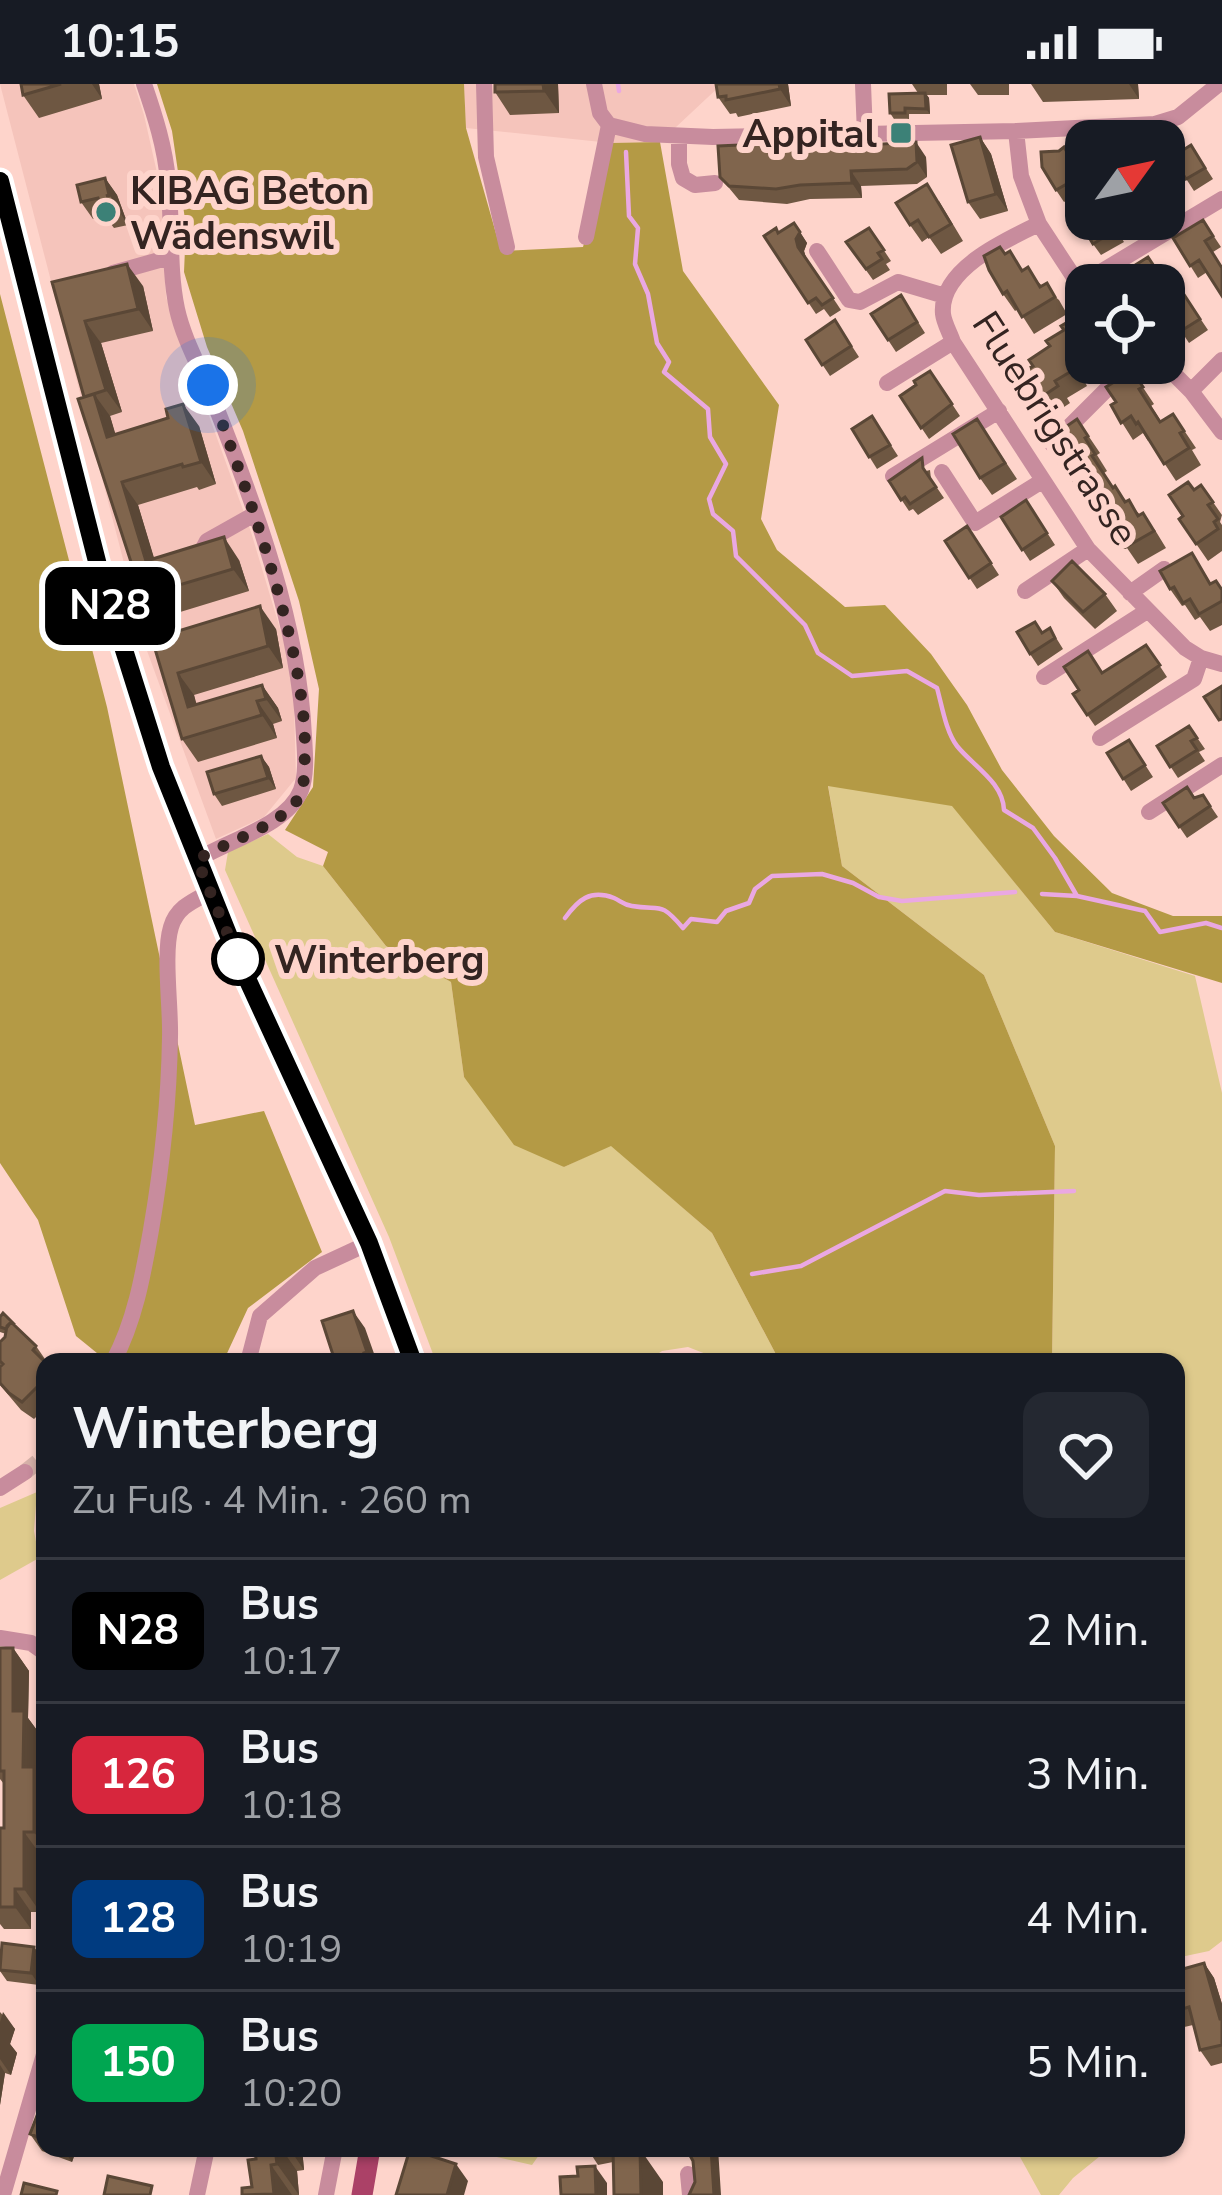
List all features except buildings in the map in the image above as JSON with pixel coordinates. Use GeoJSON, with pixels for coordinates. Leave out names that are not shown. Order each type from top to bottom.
{"type":"FeatureCollection","features":[{"type":"Feature","properties":{"kind":"main road"},"geometry":{"type":"LineString","coordinates":[[0,182],[38,292],[108,598],[152,741],[210,892],[369,1243],[410,1353]]}},
{"type":"Feature","properties":{"kind":"main road"},"geometry":{"type":"LineString","coordinates":[[362,2195],[368,2157]]}},
{"type":"Feature","properties":{"kind":"street"},"geometry":{"type":"LineString","coordinates":[[144,84],[163,142],[178,312],[255,514],[299,671],[303,704],[303,784],[292,806],[266,825],[197,860]]}},
{"type":"Feature","properties":{"kind":"street"},"geometry":{"type":"LineString","coordinates":[[484,84],[486,157],[508,247]]}},
{"type":"Feature","properties":{"kind":"street"},"geometry":{"type":"LineString","coordinates":[[594,84],[600,113],[609,125],[679,136],[1155,124],[1178,117],[1219,84]]}},
{"type":"Feature","properties":{"kind":"street"},"geometry":{"type":"LineString","coordinates":[[863,84],[866,134]]}},
{"type":"Feature","properties":{"kind":"street"},"geometry":{"type":"LineString","coordinates":[[586,237],[609,125]]}},
{"type":"Feature","properties":{"kind":"street"},"geometry":{"type":"LineString","coordinates":[[1016,131],[1021,176],[1039,224],[1065,264]]}},
{"type":"Feature","properties":{"kind":"street"},"geometry":{"type":"LineString","coordinates":[[679,136],[682,178],[694,185],[715,183]]}},
{"type":"Feature","properties":{"kind":"street"},"geometry":{"type":"LineString","coordinates":[[1121,264],[1222,199]]}},
{"type":"Feature","properties":{"kind":"street","name":"Fluebrigstrasse"},"geometry":{"type":"LineString","coordinates":[[1039,224],[961,270],[949,285],[943,316],[953,342],[1088,549],[1185,648],[1222,664]]}},
{"type":"Feature","properties":{"kind":"street"},"geometry":{"type":"LineString","coordinates":[[818,251],[854,302],[898,282],[945,296]]}},
{"type":"Feature","properties":{"kind":"street"},"geometry":{"type":"LineString","coordinates":[[89,279],[170,257]]}},
{"type":"Feature","properties":{"kind":"street"},"geometry":{"type":"LineString","coordinates":[[887,383],[953,342]]}},
{"type":"Feature","properties":{"kind":"street"},"geometry":{"type":"LineString","coordinates":[[1192,391],[1222,360]]}},
{"type":"Feature","properties":{"kind":"street"},"geometry":{"type":"LineString","coordinates":[[1052,444],[1112,384]]}},
{"type":"Feature","properties":{"kind":"street"},"geometry":{"type":"LineString","coordinates":[[1185,384],[1222,432]]}},
{"type":"Feature","properties":{"kind":"street"},"geometry":{"type":"LineString","coordinates":[[893,476],[999,411]]}},
{"type":"Feature","properties":{"kind":"street"},"geometry":{"type":"LineString","coordinates":[[942,472],[976,523],[1042,482]]}},
{"type":"Feature","properties":{"kind":"street"},"geometry":{"type":"LineString","coordinates":[[197,560],[208,542],[255,514]]}},
{"type":"Feature","properties":{"kind":"street"},"geometry":{"type":"LineString","coordinates":[[1025,591],[1088,549]]}},
{"type":"Feature","properties":{"kind":"street"},"geometry":{"type":"LineString","coordinates":[[1130,593],[1163,568]]}},
{"type":"Feature","properties":{"kind":"street"},"geometry":{"type":"LineString","coordinates":[[261,616],[283,610]]}},
{"type":"Feature","properties":{"kind":"street"},"geometry":{"type":"LineString","coordinates":[[1044,677],[1147,611]]}},
{"type":"Feature","properties":{"kind":"street"},"geometry":{"type":"LineString","coordinates":[[1100,739],[1194,680],[1201,658]]}},
{"type":"Feature","properties":{"kind":"street"},"geometry":{"type":"LineString","coordinates":[[1148,812],[1222,765]]}},
{"type":"Feature","properties":{"kind":"street"},"geometry":{"type":"LineString","coordinates":[[116,1353],[141,1288],[160,1180],[169,1104],[169,931],[177,912],[210,892]]}},
{"type":"Feature","properties":{"kind":"street"},"geometry":{"type":"LineString","coordinates":[[250,1353],[260,1316],[315,1268],[369,1243]]}},
{"type":"Feature","properties":{"kind":"street"},"geometry":{"type":"LineString","coordinates":[[0,1638],[36,1646]]}},
{"type":"Feature","properties":{"kind":"street"},"geometry":{"type":"LineString","coordinates":[[3,2195],[36,2082]]}},
{"type":"Feature","properties":{"kind":"street"},"geometry":{"type":"LineString","coordinates":[[197,2195],[205,2157]]}},
{"type":"Feature","properties":{"kind":"street"},"geometry":{"type":"LineString","coordinates":[[326,2195],[333,2157]]}},
{"type":"Feature","properties":{"kind":"street"},"geometry":{"type":"LineString","coordinates":[[688,2174],[690,2195]]}},
{"type":"Feature","properties":{"kind":"shaded area"},"geometry":{"type":"Polygon","coordinates":[[[0,84],[134,84],[144,115],[162,195],[166,297],[251,532],[293,672],[296,778],[264,817],[216,839],[146,648],[0,84]]]}},
{"type":"Feature","properties":{"kind":"shaded area"},"geometry":{"type":"Polygon","coordinates":[[[157,84],[464,84],[466,128],[501,251],[583,247],[611,143],[660,142],[683,271],[779,405],[761,519],[777,550],[845,607],[885,605],[931,654],[967,705],[1002,770],[1054,836],[1112,893],[1173,916],[1222,916],[1222,983],[1055,932],[952,806],[828,786],[842,866],[984,975],[1055,1146],[1052,1353],[775,1353],[712,1233],[611,1146],[564,1167],[514,1145],[464,1077],[451,982],[386,946],[323,866],[328,852],[285,830],[313,787],[319,689],[299,601],[184,272],[186,226],[172,131],[157,84]]]}},
{"type":"Feature","properties":{"kind":"shaded area"},"geometry":{"type":"Polygon","coordinates":[[[464,84],[722,84],[660,142],[611,143],[466,128],[464,84]]]}},
{"type":"Feature","properties":{"kind":"shaded area"},"geometry":{"type":"Polygon","coordinates":[[[0,294],[107,707],[195,1125],[264,1111],[322,1252],[248,1308],[227,1353],[97,1353],[76,1336],[38,1220],[0,1163],[0,294]]]}},
{"type":"Feature","properties":{"kind":"shaded area"},"geometry":{"type":"Polygon","coordinates":[[[828,785],[952,805],[1055,932],[1195,976],[1222,1093],[1222,1941],[1209,1951],[1185,1956],[1185,1353],[1052,1353],[1055,1146],[984,975],[842,866],[828,785]]]}},
{"type":"Feature","properties":{"kind":"shaded area"},"geometry":{"type":"Polygon","coordinates":[[[268,834],[297,857],[323,866],[386,946],[451,982],[464,1077],[564,1167],[611,1145],[712,1233],[775,1353],[703,1353],[688,1347],[659,1353],[433,1353],[389,1237],[225,870],[228,852],[268,834]]]}},
{"type":"Feature","properties":{"kind":"shaded area"},"geometry":{"type":"Polygon","coordinates":[[[36,1492],[36,1560],[0,1580],[0,1508],[36,1492]]]}},
{"type":"Feature","properties":{"kind":"shaded area"},"geometry":{"type":"Polygon","coordinates":[[[497,2157],[538,2157],[532,2165],[497,2157]]]}},
{"type":"Feature","properties":{"kind":"shaded area"},"geometry":{"type":"Polygon","coordinates":[[[1020,2157],[1099,2157],[1059,2195],[1041,2195],[1020,2157]]]}},
{"type":"Feature","properties":{"kind":"waterway"},"geometry":{"type":"LineString","coordinates":[[618,84],[619,91]]}},
{"type":"Feature","properties":{"kind":"waterway"},"geometry":{"type":"LineString","coordinates":[[626,152],[629,216],[638,228],[635,264],[648,294],[657,343],[669,362],[664,372],[708,409],[710,437],[726,464],[709,499],[713,514],[733,531],[736,556],[805,625],[818,653],[852,676],[907,671],[937,688],[957,746],[993,783],[1004,810],[1033,828],[1077,896]]}},
{"type":"Feature","properties":{"kind":"waterway"},"geometry":{"type":"LineString","coordinates":[[565,918],[580,901],[598,895],[659,908],[683,928],[691,919],[717,922],[726,911],[749,903],[755,889],[772,876],[822,874],[902,901],[1015,892]]}},
{"type":"Feature","properties":{"kind":"waterway"},"geometry":{"type":"LineString","coordinates":[[1042,894],[1077,896],[1145,911],[1160,932],[1206,923],[1222,928]]}},
{"type":"Feature","properties":{"kind":"waterway"},"geometry":{"type":"LineString","coordinates":[[752,1274],[801,1266],[945,1191],[979,1195],[1074,1191]]}},
{"type":"Feature","properties":{"kind":"tunnel"},"geometry":{"type":"LineString","coordinates":[[25,1472],[36,1463]]}},
{"type":"Feature","properties":{"kind":"bus line","name":"N28"},"geometry":{"type":"LineString","coordinates":[[0,181],[101,577],[161,767],[238,959],[369,1243],[410,1353]]}},
{"type":"Feature","properties":{"kind":"place","name":"Appital"},"geometry":{"type":"Point","coordinates":[901,133]}},
{"type":"Feature","properties":{"kind":"place","name":"KIBAG Beton Wädenswil"},"geometry":{"type":"Point","coordinates":[106,212]}},
{"type":"Feature","properties":{"kind":"place","name":"Winterberg"},"geometry":{"type":"Point","coordinates":[238,959]}},
{"type":"Feature","properties":{"kind":"route"},"geometry":{"type":"LineString","coordinates":[[208,385],[255,514],[293,647],[303,704],[305,745],[299,796],[266,825],[197,860],[238,959]]}}]}
